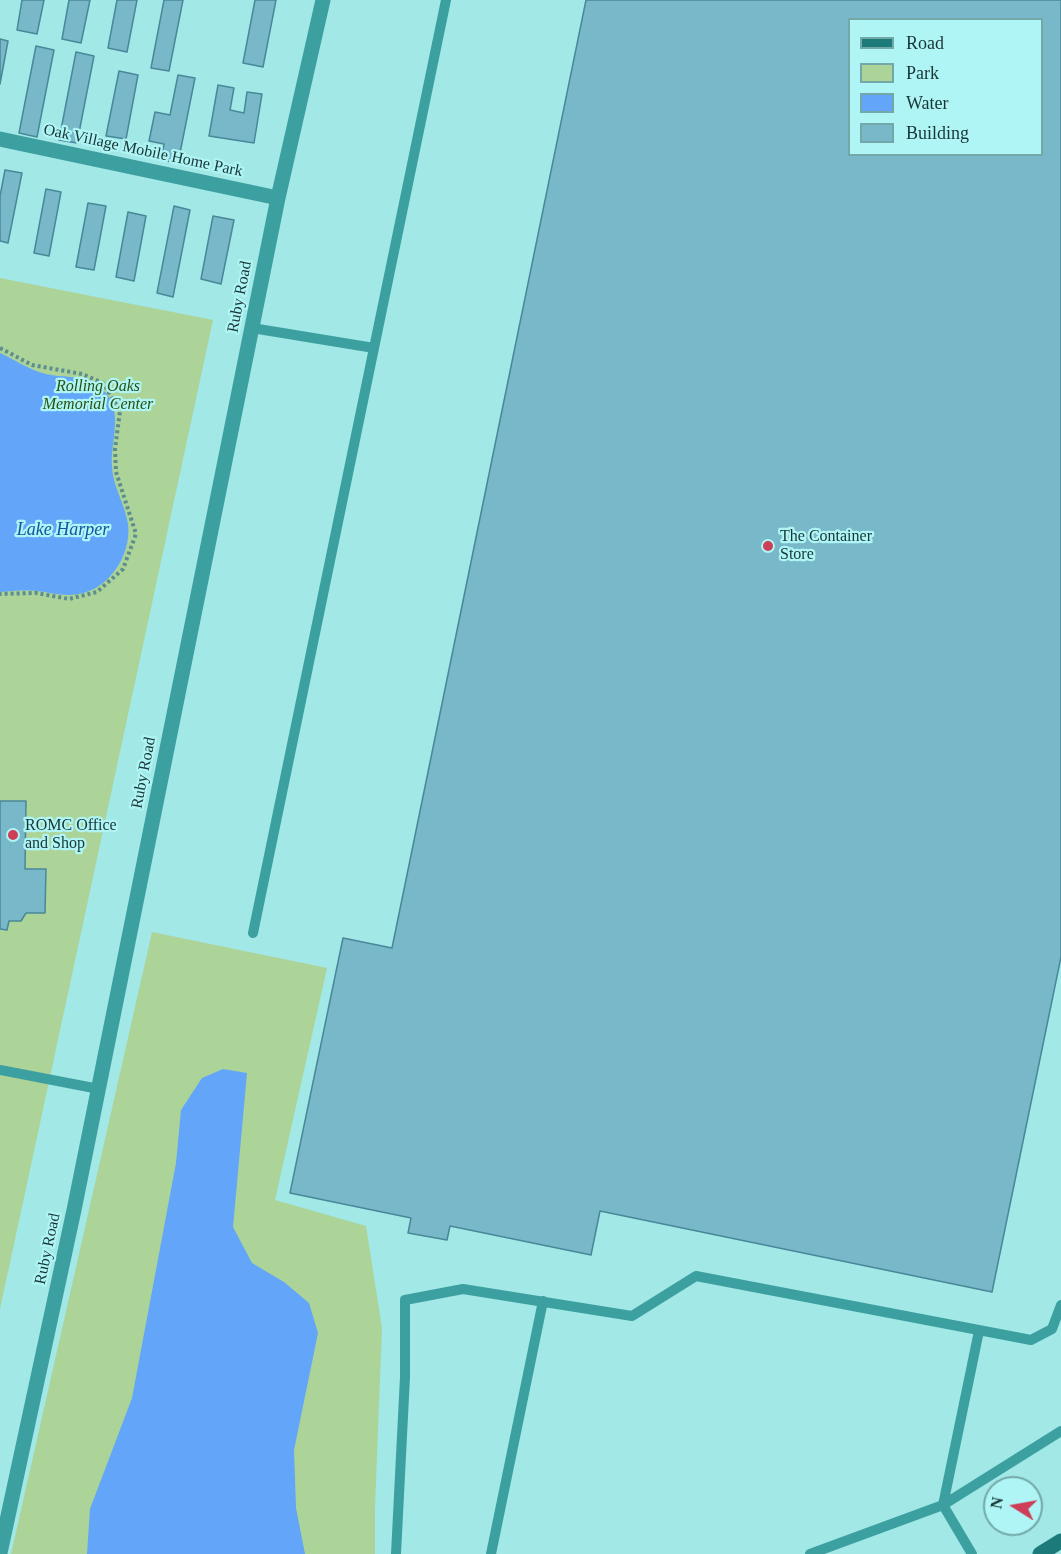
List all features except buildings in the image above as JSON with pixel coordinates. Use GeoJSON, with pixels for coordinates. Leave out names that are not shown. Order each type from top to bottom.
{"type":"FeatureCollection","features":[{"type":"Feature","properties":{"kind":"main road"},"geometry":{"type":"LineString","coordinates":[[1040,1554],[1061,1541]]}},
{"type":"Feature","properties":{"kind":"street","name":"Ruby Road"},"geometry":{"type":"LineString","coordinates":[[0,1553],[99,1089],[278,198],[323,0]]}},
{"type":"Feature","properties":{"kind":"street","name":"Oak Village Mobile Home Park"},"geometry":{"type":"LineString","coordinates":[[0,139],[278,198]]}},
{"type":"Feature","properties":{"kind":"lane"},"geometry":{"type":"LineString","coordinates":[[253,933],[446,0]]}},
{"type":"Feature","properties":{"kind":"lane"},"geometry":{"type":"LineString","coordinates":[[252,328],[374,348]]}},
{"type":"Feature","properties":{"kind":"lane"},"geometry":{"type":"LineString","coordinates":[[0,1070],[99,1089]]}},
{"type":"Feature","properties":{"kind":"lane"},"geometry":{"type":"LineString","coordinates":[[396,1554],[405,1377],[405,1300],[463,1288],[632,1316],[696,1276],[1030,1340],[1052,1329],[1061,1305]]}},
{"type":"Feature","properties":{"kind":"lane"},"geometry":{"type":"LineString","coordinates":[[491,1554],[543,1301]]}},
{"type":"Feature","properties":{"kind":"lane"},"geometry":{"type":"LineString","coordinates":[[972,1554],[943,1505],[979,1331]]}},
{"type":"Feature","properties":{"kind":"lane"},"geometry":{"type":"LineString","coordinates":[[810,1554],[943,1505],[1061,1431]]}},
{"type":"Feature","properties":{"kind":"path"},"geometry":{"type":"LineString","coordinates":[[0,348],[32,365],[82,374],[103,383],[120,411],[115,449],[116,472],[136,534],[123,569],[97,592],[69,599],[36,592],[0,594]]}},
{"type":"Feature","properties":{"kind":"green space","name":"Rolling Oaks Memorial Center"},"geometry":{"type":"Polygon","coordinates":[[[0,278],[213,320],[0,1309],[0,278]]]}},
{"type":"Feature","properties":{"kind":"green space"},"geometry":{"type":"Polygon","coordinates":[[[152,932],[327,968],[275,1200],[366,1226],[382,1328],[375,1554],[11,1554],[152,932]]]}},
{"type":"Feature","properties":{"kind":"water","name":"Lake Harper"},"geometry":{"type":"Polygon","coordinates":[[[0,353],[40,372],[85,379],[99,386],[111,400],[115,418],[112,467],[114,482],[128,524],[126,550],[121,562],[104,582],[81,594],[64,595],[37,591],[0,592],[0,353]]]}},
{"type":"Feature","properties":{"kind":"water"},"geometry":{"type":"Polygon","coordinates":[[[223,1069],[247,1073],[233,1227],[252,1263],[284,1282],[309,1303],[318,1333],[294,1450],[296,1508],[305,1554],[87,1554],[90,1509],[132,1398],[176,1163],[181,1110],[202,1078],[223,1069]]]}},
{"type":"Feature","properties":{"kind":"place","name":"The Container Store"},"geometry":{"type":"Point","coordinates":[768,546]}},
{"type":"Feature","properties":{"kind":"place","name":"ROMC Office and Shop"},"geometry":{"type":"Point","coordinates":[13,835]}}]}
